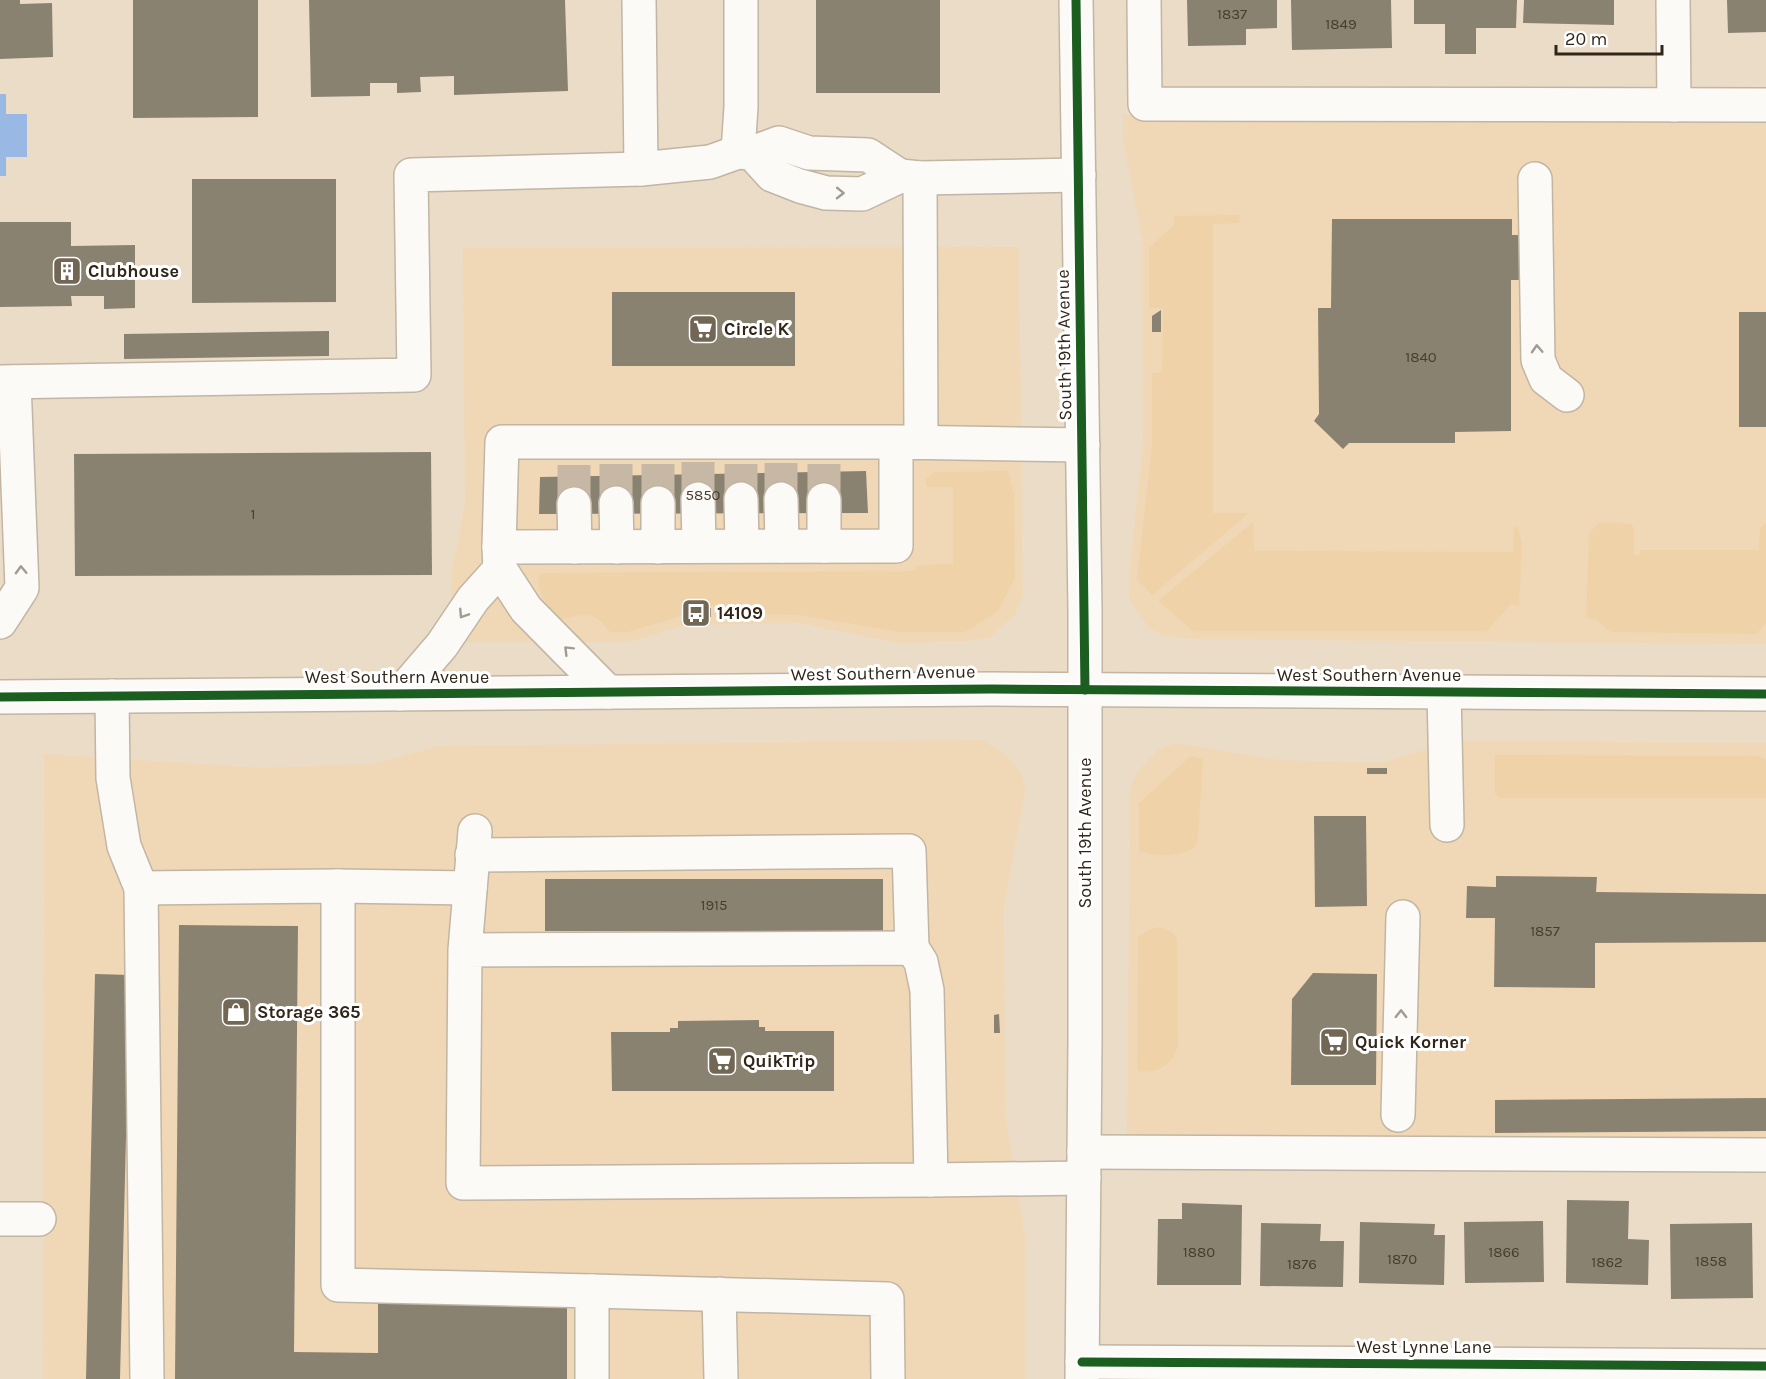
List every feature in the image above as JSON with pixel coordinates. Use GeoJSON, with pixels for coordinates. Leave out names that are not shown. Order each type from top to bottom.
{"type":"FeatureCollection","features":[{"type":"Feature","properties":{"kind":"main road"},"geometry":{"type":"LineString","coordinates":[[639,0],[641,169]]}},
{"type":"Feature","properties":{"kind":"main road"},"geometry":{"type":"LineString","coordinates":[[741,0],[741,107],[745,153],[772,175],[826,193],[862,194],[910,177],[1079,175]]}},
{"type":"Feature","properties":{"kind":"main road","name":"South 19th Avenue"},"geometry":{"type":"LineString","coordinates":[[1076,0],[1085,690],[1082,1370]]}},
{"type":"Feature","properties":{"kind":"main road"},"geometry":{"type":"LineString","coordinates":[[1144,0],[1145,104],[1766,105]]}},
{"type":"Feature","properties":{"kind":"main road"},"geometry":{"type":"LineString","coordinates":[[1673,0],[1674,105]]}},
{"type":"Feature","properties":{"kind":"main road"},"geometry":{"type":"LineString","coordinates":[[0,622],[22,588],[7,382],[414,375],[411,175],[641,169],[710,162],[779,143],[809,153],[868,155],[910,177]]}},
{"type":"Feature","properties":{"kind":"main road"},"geometry":{"type":"LineString","coordinates":[[800,186],[809,153]]}},
{"type":"Feature","properties":{"kind":"main road"},"geometry":{"type":"LineString","coordinates":[[400,694],[442,645],[500,558],[575,547],[896,546],[909,442],[910,177]]}},
{"type":"Feature","properties":{"kind":"main road"},"geometry":{"type":"LineString","coordinates":[[1535,179],[1538,360],[1546,379],[1567,395]]}},
{"type":"Feature","properties":{"kind":"main road"},"geometry":{"type":"LineString","coordinates":[[608,692],[526,609],[500,558],[502,442],[573,454],[823,453],[909,442],[1083,445]]}},
{"type":"Feature","properties":{"kind":"main road"},"geometry":{"type":"LineString","coordinates":[[698,499],[699,546]]}},
{"type":"Feature","properties":{"kind":"main road"},"geometry":{"type":"LineString","coordinates":[[741,499],[741,546]]}},
{"type":"Feature","properties":{"kind":"main road"},"geometry":{"type":"LineString","coordinates":[[781,499],[782,546]]}},
{"type":"Feature","properties":{"kind":"main road"},"geometry":{"type":"LineString","coordinates":[[824,500],[824,546]]}},
{"type":"Feature","properties":{"kind":"main road"},"geometry":{"type":"LineString","coordinates":[[616,503],[616,547]]}},
{"type":"Feature","properties":{"kind":"main road"},"geometry":{"type":"LineString","coordinates":[[658,503],[658,547]]}},
{"type":"Feature","properties":{"kind":"main road"},"geometry":{"type":"LineString","coordinates":[[574,504],[575,547]]}},
{"type":"Feature","properties":{"kind":"main road","name":"West Southern Avenue"},"geometry":{"type":"LineString","coordinates":[[0,697],[992,689],[1766,694]]}},
{"type":"Feature","properties":{"kind":"main road"},"geometry":{"type":"LineString","coordinates":[[1444,692],[1447,825]]}},
{"type":"Feature","properties":{"kind":"main road"},"geometry":{"type":"LineString","coordinates":[[112,696],[113,778],[124,846],[141,888],[147,1379]]}},
{"type":"Feature","properties":{"kind":"main road"},"geometry":{"type":"LineString","coordinates":[[931,1180],[927,990],[921,962],[912,948],[909,851],[474,843],[465,950],[463,1183],[931,1180],[1084,1165],[1766,1155]]}},
{"type":"Feature","properties":{"kind":"main road"},"geometry":{"type":"LineString","coordinates":[[141,888],[338,886],[470,888]]}},
{"type":"Feature","properties":{"kind":"main road"},"geometry":{"type":"LineString","coordinates":[[338,886],[338,1285],[887,1299],[888,1379]]}},
{"type":"Feature","properties":{"kind":"main road"},"geometry":{"type":"LineString","coordinates":[[1398,1115],[1403,917]]}},
{"type":"Feature","properties":{"kind":"main road"},"geometry":{"type":"LineString","coordinates":[[465,950],[912,948]]}},
{"type":"Feature","properties":{"kind":"main road"},"geometry":{"type":"LineString","coordinates":[[0,1219],[39,1219]]}},
{"type":"Feature","properties":{"kind":"main road"},"geometry":{"type":"LineString","coordinates":[[592,1291],[592,1379]]}},
{"type":"Feature","properties":{"kind":"main road"},"geometry":{"type":"LineString","coordinates":[[719,1294],[721,1379]]}},
{"type":"Feature","properties":{"kind":"main road","name":"West Lynne Lane"},"geometry":{"type":"LineString","coordinates":[[1082,1370],[1766,1366]]}},
{"type":"Feature","properties":{"kind":"shaded area"},"geometry":{"type":"Polygon","coordinates":[[[1123,115],[1766,119],[1766,644],[1190,639],[1163,635],[1150,629],[1129,599],[1129,574],[1143,445],[1142,238],[1123,140],[1123,115]]]}},
{"type":"Feature","properties":{"kind":"shaded area"},"geometry":{"type":"Polygon","coordinates":[[[1237,215],[1240,218],[1239,223],[1213,224],[1213,513],[1249,513],[1152,595],[1137,579],[1152,446],[1152,373],[1162,372],[1163,308],[1149,308],[1149,248],[1174,225],[1174,216],[1237,215]]]}},
{"type":"Feature","properties":{"kind":"shaded area"},"geometry":{"type":"Polygon","coordinates":[[[1019,247],[1023,595],[1014,616],[989,638],[898,643],[799,623],[687,625],[628,642],[449,642],[452,572],[465,503],[463,248],[1019,247]]]}},
{"type":"Feature","properties":{"kind":"shaded area"},"geometry":{"type":"Polygon","coordinates":[[[1008,471],[1014,495],[1015,578],[998,611],[965,632],[900,632],[799,615],[744,614],[744,606],[688,606],[688,614],[628,632],[610,632],[592,616],[581,615],[558,620],[544,600],[539,588],[539,576],[543,573],[912,571],[920,565],[953,564],[953,487],[929,487],[926,486],[926,479],[934,472],[1008,471]]]}},
{"type":"Feature","properties":{"kind":"shaded area"},"geometry":{"type":"Polygon","coordinates":[[[1253,522],[1254,551],[1513,552],[1514,527],[1517,527],[1522,543],[1519,606],[1511,604],[1487,631],[1193,631],[1158,601],[1253,522]]]}},
{"type":"Feature","properties":{"kind":"shaded area"},"geometry":{"type":"Polygon","coordinates":[[[1600,522],[1631,524],[1634,528],[1634,555],[1640,555],[1640,550],[1759,550],[1760,528],[1766,523],[1766,623],[1756,634],[1611,632],[1595,619],[1586,618],[1589,537],[1591,531],[1600,522]]]}},
{"type":"Feature","properties":{"kind":"shaded area"},"geometry":{"type":"Polygon","coordinates":[[[982,740],[1006,755],[1023,776],[1025,791],[1004,908],[1005,1113],[1026,1243],[1026,1379],[43,1379],[44,754],[260,768],[372,764],[441,746],[982,740]]]}},
{"type":"Feature","properties":{"kind":"shaded area"},"geometry":{"type":"Polygon","coordinates":[[[1455,741],[1766,743],[1766,1144],[1127,1139],[1130,793],[1133,780],[1145,763],[1158,750],[1176,743],[1279,760],[1381,763],[1455,741]]]}},
{"type":"Feature","properties":{"kind":"shaded area"},"geometry":{"type":"Polygon","coordinates":[[[1495,755],[1759,756],[1766,760],[1766,798],[1499,798],[1495,794],[1495,755]]]}},
{"type":"Feature","properties":{"kind":"shaded area"},"geometry":{"type":"Polygon","coordinates":[[[1191,756],[1203,759],[1198,839],[1195,847],[1182,853],[1168,855],[1139,851],[1139,803],[1191,756]]]}},
{"type":"Feature","properties":{"kind":"shaded area"},"geometry":{"type":"Polygon","coordinates":[[[1160,927],[1174,934],[1177,941],[1178,1046],[1172,1058],[1164,1066],[1146,1072],[1139,1071],[1137,1067],[1138,937],[1151,929],[1160,927]]]}},
{"type":"Feature","properties":{"kind":"water"},"geometry":{"type":"Polygon","coordinates":[[[0,94],[6,94],[6,114],[27,114],[27,157],[6,157],[6,176],[0,176],[0,94]]]}},
{"type":"Feature","properties":{"kind":"building"},"geometry":{"type":"Polygon","coordinates":[[[0,0],[20,0],[20,4],[52,3],[53,57],[0,59],[0,0]]]}},
{"type":"Feature","properties":{"kind":"building"},"geometry":{"type":"Polygon","coordinates":[[[133,0],[258,0],[258,117],[133,118],[133,0]]]}},
{"type":"Feature","properties":{"kind":"building"},"geometry":{"type":"Polygon","coordinates":[[[309,0],[565,0],[568,91],[454,95],[454,76],[420,77],[421,92],[397,93],[397,83],[370,83],[370,96],[311,97],[309,0]]]}},
{"type":"Feature","properties":{"kind":"building"},"geometry":{"type":"Polygon","coordinates":[[[816,0],[940,0],[940,93],[816,93],[816,0]]]}},
{"type":"Feature","properties":{"kind":"building"},"geometry":{"type":"Polygon","coordinates":[[[1187,0],[1277,0],[1277,28],[1246,29],[1246,45],[1188,46],[1187,0]]]}},
{"type":"Feature","properties":{"kind":"building"},"geometry":{"type":"Polygon","coordinates":[[[1291,0],[1391,0],[1392,48],[1292,50],[1291,0]]]}},
{"type":"Feature","properties":{"kind":"building"},"geometry":{"type":"Polygon","coordinates":[[[1414,0],[1517,0],[1516,28],[1476,28],[1476,54],[1445,54],[1445,24],[1414,24],[1414,0]]]}},
{"type":"Feature","properties":{"kind":"building"},"geometry":{"type":"Polygon","coordinates":[[[1524,0],[1614,0],[1614,25],[1523,23],[1524,0]]]}},
{"type":"Feature","properties":{"kind":"building"},"geometry":{"type":"Polygon","coordinates":[[[1727,0],[1766,0],[1766,32],[1728,33],[1727,0]]]}},
{"type":"Feature","properties":{"kind":"building"},"geometry":{"type":"Polygon","coordinates":[[[192,179],[336,179],[336,302],[192,303],[192,179]]]}},
{"type":"Feature","properties":{"kind":"building"},"geometry":{"type":"Polygon","coordinates":[[[1332,219],[1512,219],[1512,235],[1545,235],[1544,280],[1511,280],[1511,431],[1455,432],[1455,443],[1349,443],[1343,449],[1314,421],[1319,414],[1318,308],[1331,308],[1332,219]]]}},
{"type":"Feature","properties":{"kind":"building","name":"Clubhouse"},"geometry":{"type":"Polygon","coordinates":[[[0,222],[71,222],[71,246],[135,245],[135,308],[104,309],[104,296],[71,296],[72,306],[0,307],[0,222]]]}},
{"type":"Feature","properties":{"kind":"building","name":"Circle K"},"geometry":{"type":"Polygon","coordinates":[[[612,292],[795,292],[795,366],[612,366],[612,292]]]}},
{"type":"Feature","properties":{"kind":"building"},"geometry":{"type":"Polygon","coordinates":[[[1161,310],[1161,332],[1152,332],[1152,316],[1161,310]]]}},
{"type":"Feature","properties":{"kind":"building"},"geometry":{"type":"Polygon","coordinates":[[[1739,312],[1766,312],[1766,427],[1739,427],[1739,312]]]}},
{"type":"Feature","properties":{"kind":"building"},"geometry":{"type":"Polygon","coordinates":[[[329,331],[329,356],[124,359],[124,334],[329,331]]]}},
{"type":"Feature","properties":{"kind":"building"},"geometry":{"type":"Polygon","coordinates":[[[431,452],[432,575],[75,576],[74,454],[431,452]]]}},
{"type":"Feature","properties":{"kind":"building"},"geometry":{"type":"Polygon","coordinates":[[[866,471],[868,513],[539,514],[540,477],[866,471]]]}},
{"type":"Feature","properties":{"kind":"building"},"geometry":{"type":"Polygon","coordinates":[[[689,608],[711,608],[711,617],[694,617],[689,608]]]}},
{"type":"Feature","properties":{"kind":"building"},"geometry":{"type":"Polygon","coordinates":[[[1367,768],[1387,768],[1387,774],[1367,774],[1367,768]]]}},
{"type":"Feature","properties":{"kind":"building"},"geometry":{"type":"Polygon","coordinates":[[[1314,816],[1366,816],[1367,906],[1315,907],[1314,816]]]}},
{"type":"Feature","properties":{"kind":"building"},"geometry":{"type":"Polygon","coordinates":[[[1496,876],[1597,877],[1596,892],[1766,894],[1766,942],[1595,943],[1595,988],[1494,987],[1495,918],[1466,918],[1467,886],[1496,887],[1496,876]]]}},
{"type":"Feature","properties":{"kind":"building"},"geometry":{"type":"Polygon","coordinates":[[[545,879],[883,879],[883,931],[545,931],[545,879]]]}},
{"type":"Feature","properties":{"kind":"building"},"geometry":{"type":"Polygon","coordinates":[[[179,925],[298,926],[294,1352],[378,1353],[378,1301],[567,1302],[567,1379],[175,1379],[179,925]]]}},
{"type":"Feature","properties":{"kind":"building","name":"Quick Korner"},"geometry":{"type":"Polygon","coordinates":[[[1313,973],[1377,974],[1376,1085],[1291,1085],[1292,999],[1313,973]]]}},
{"type":"Feature","properties":{"kind":"building"},"geometry":{"type":"Polygon","coordinates":[[[95,974],[130,975],[120,1379],[86,1379],[95,974]]]}},
{"type":"Feature","properties":{"kind":"building"},"geometry":{"type":"Polygon","coordinates":[[[999,1014],[1000,1033],[994,1033],[994,1015],[999,1014]]]}},
{"type":"Feature","properties":{"kind":"building","name":"QuikTrip"},"geometry":{"type":"Polygon","coordinates":[[[759,1020],[759,1027],[765,1027],[765,1031],[834,1031],[834,1091],[612,1091],[611,1032],[670,1032],[670,1028],[678,1028],[678,1021],[759,1020]]]}},
{"type":"Feature","properties":{"kind":"building"},"geometry":{"type":"Polygon","coordinates":[[[1766,1098],[1766,1131],[1495,1133],[1495,1100],[1766,1098]]]}},
{"type":"Feature","properties":{"kind":"building"},"geometry":{"type":"Polygon","coordinates":[[[1567,1200],[1629,1201],[1628,1239],[1649,1240],[1648,1285],[1566,1283],[1567,1200]]]}},
{"type":"Feature","properties":{"kind":"building"},"geometry":{"type":"Polygon","coordinates":[[[1182,1203],[1242,1205],[1241,1285],[1157,1285],[1158,1219],[1182,1219],[1182,1203]]]}},
{"type":"Feature","properties":{"kind":"building"},"geometry":{"type":"Polygon","coordinates":[[[1543,1221],[1544,1282],[1465,1283],[1464,1222],[1543,1221]]]}},
{"type":"Feature","properties":{"kind":"building"},"geometry":{"type":"Polygon","coordinates":[[[1360,1222],[1435,1224],[1434,1235],[1445,1235],[1444,1285],[1359,1283],[1360,1222]]]}},
{"type":"Feature","properties":{"kind":"building"},"geometry":{"type":"Polygon","coordinates":[[[1261,1223],[1321,1224],[1320,1241],[1344,1241],[1343,1287],[1260,1286],[1261,1223]]]}},
{"type":"Feature","properties":{"kind":"building"},"geometry":{"type":"Polygon","coordinates":[[[1752,1223],[1753,1298],[1671,1299],[1670,1224],[1752,1223]]]}},
{"type":"Feature","properties":{"kind":"tunnel"},"geometry":{"type":"LineString","coordinates":[[698,462],[698,499]]}},
{"type":"Feature","properties":{"kind":"tunnel"},"geometry":{"type":"LineString","coordinates":[[781,463],[781,499]]}},
{"type":"Feature","properties":{"kind":"tunnel"},"geometry":{"type":"LineString","coordinates":[[616,464],[616,503]]}},
{"type":"Feature","properties":{"kind":"tunnel"},"geometry":{"type":"LineString","coordinates":[[658,464],[658,503]]}},
{"type":"Feature","properties":{"kind":"tunnel"},"geometry":{"type":"LineString","coordinates":[[741,464],[741,499]]}},
{"type":"Feature","properties":{"kind":"tunnel"},"geometry":{"type":"LineString","coordinates":[[824,464],[824,500]]}},
{"type":"Feature","properties":{"kind":"tunnel"},"geometry":{"type":"LineString","coordinates":[[574,465],[574,504]]}},
{"type":"Feature","properties":{"kind":"cycle path"},"geometry":{"type":"LineString","coordinates":[[1076,0],[1085,690]]}},
{"type":"Feature","properties":{"kind":"cycle path"},"geometry":{"type":"LineString","coordinates":[[0,697],[992,689],[1766,694]]}},
{"type":"Feature","properties":{"kind":"cycle path"},"geometry":{"type":"LineString","coordinates":[[1082,1362],[1766,1366]]}},
{"type":"Feature","properties":{"kind":"place","name":"Clubhouse"},"geometry":{"type":"Point","coordinates":[67,271]}},
{"type":"Feature","properties":{"kind":"place","name":"Circle K"},"geometry":{"type":"Point","coordinates":[703,329]}},
{"type":"Feature","properties":{"kind":"place","name":"14109"},"geometry":{"type":"Point","coordinates":[696,613]}},
{"type":"Feature","properties":{"kind":"place","name":"Storage 365"},"geometry":{"type":"Point","coordinates":[236,1012]}},
{"type":"Feature","properties":{"kind":"place","name":"Quick Korner"},"geometry":{"type":"Point","coordinates":[1334,1042]}},
{"type":"Feature","properties":{"kind":"place","name":"QuikTrip"},"geometry":{"type":"Point","coordinates":[722,1061]}}]}
